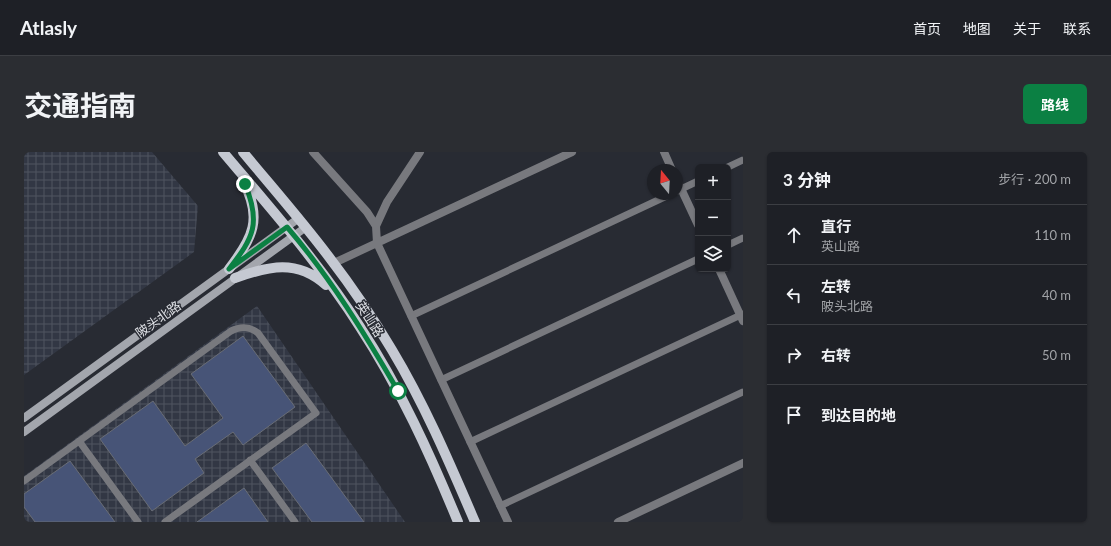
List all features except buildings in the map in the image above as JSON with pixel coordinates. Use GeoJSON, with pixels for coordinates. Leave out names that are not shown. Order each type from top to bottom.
{"type":"FeatureCollection","features":[{"type":"Feature","properties":{"kind":"main road","name":"英山路"},"geometry":{"type":"LineString","coordinates":[[223,152],[287,227],[339,296],[364,333],[398,391],[426,447],[458,522]]}},
{"type":"Feature","properties":{"kind":"main road","name":"英山路"},"geometry":{"type":"LineString","coordinates":[[242,152],[299,218],[334,263],[372,319],[411,384],[440,441],[475,522]]}},
{"type":"Feature","properties":{"kind":"main road"},"geometry":{"type":"LineString","coordinates":[[229,269],[243,251],[251,236],[254,223],[250,197],[234,165]]}},
{"type":"Feature","properties":{"kind":"main road","name":"陂头北路"},"geometry":{"type":"LineString","coordinates":[[24,418],[299,218]]}},
{"type":"Feature","properties":{"kind":"main road","name":"陂头北路"},"geometry":{"type":"LineString","coordinates":[[24,432],[306,227]]}},
{"type":"Feature","properties":{"kind":"main road"},"geometry":{"type":"LineString","coordinates":[[235,278],[274,267],[292,267],[305,270],[319,278],[339,296]]}},
{"type":"Feature","properties":{"kind":"street"},"geometry":{"type":"LineString","coordinates":[[313,152],[367,212],[376,226]]}},
{"type":"Feature","properties":{"kind":"street"},"geometry":{"type":"LineString","coordinates":[[420,152],[387,202],[376,226],[377,243],[508,522]]}},
{"type":"Feature","properties":{"kind":"street"},"geometry":{"type":"LineString","coordinates":[[334,263],[572,152]]}},
{"type":"Feature","properties":{"kind":"street"},"geometry":{"type":"LineString","coordinates":[[664,152],[669,164]]}},
{"type":"Feature","properties":{"kind":"street"},"geometry":{"type":"LineString","coordinates":[[683,197],[695,219]]}},
{"type":"Feature","properties":{"kind":"street"},"geometry":{"type":"LineString","coordinates":[[720,272],[742,316]]}},
{"type":"Feature","properties":{"kind":"street"},"geometry":{"type":"LineString","coordinates":[[618,522],[743,463]]}},
{"type":"Feature","properties":{"kind":"lane"},"geometry":{"type":"LineString","coordinates":[[731,166],[743,160]]}},
{"type":"Feature","properties":{"kind":"lane"},"geometry":{"type":"LineString","coordinates":[[683,188],[695,183]]}},
{"type":"Feature","properties":{"kind":"lane"},"geometry":{"type":"LineString","coordinates":[[411,316],[658,200]]}},
{"type":"Feature","properties":{"kind":"lane"},"geometry":{"type":"LineString","coordinates":[[731,244],[743,238]]}},
{"type":"Feature","properties":{"kind":"lane"},"geometry":{"type":"LineString","coordinates":[[441,380],[695,260]]}},
{"type":"Feature","properties":{"kind":"lane"},"geometry":{"type":"LineString","coordinates":[[470,442],[742,316]]}},
{"type":"Feature","properties":{"kind":"lane"},"geometry":{"type":"LineString","coordinates":[[24,481],[231,331],[240,327],[250,328],[258,333],[316,413],[165,522]]}},
{"type":"Feature","properties":{"kind":"lane"},"geometry":{"type":"LineString","coordinates":[[500,506],[743,392]]}},
{"type":"Feature","properties":{"kind":"lane"},"geometry":{"type":"LineString","coordinates":[[79,441],[138,522]]}},
{"type":"Feature","properties":{"kind":"lane"},"geometry":{"type":"LineString","coordinates":[[250,460],[295,522]]}},
{"type":"Feature","properties":{"kind":"shaded area"},"geometry":{"type":"Polygon","coordinates":[[[24,152],[152,152],[198,206],[194,252],[24,375],[24,152]]]}},
{"type":"Feature","properties":{"kind":"shaded area"},"geometry":{"type":"Polygon","coordinates":[[[257,306],[405,522],[24,522],[24,476],[257,306]]]}},
{"type":"Feature","properties":{"kind":"route"},"geometry":{"type":"LineString","coordinates":[[245,184],[250,197],[254,223],[251,236],[243,251],[229,269],[287,227],[339,296],[360,327],[398,391]]}}]}
